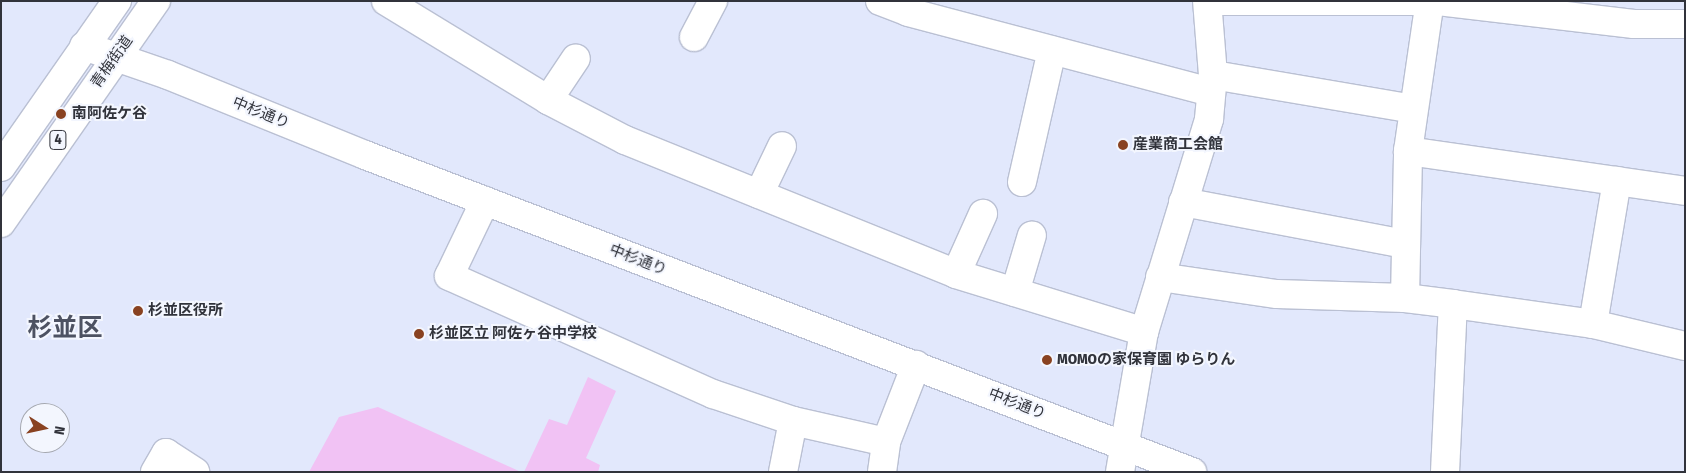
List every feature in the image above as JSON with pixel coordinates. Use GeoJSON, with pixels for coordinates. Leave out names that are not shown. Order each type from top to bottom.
{"type":"FeatureCollection","features":[{"type":"Feature","properties":{"kind":"street","name":"青梅街道"},"geometry":{"type":"LineString","coordinates":[[1,167],[116,1]]}},
{"type":"Feature","properties":{"kind":"street","name":"青梅街道"},"geometry":{"type":"LineString","coordinates":[[1,223],[115,57],[156,1]]}},
{"type":"Feature","properties":{"kind":"street"},"geometry":{"type":"LineString","coordinates":[[386,1],[548,100],[625,140],[956,274],[1144,332]]}},
{"type":"Feature","properties":{"kind":"street"},"geometry":{"type":"LineString","coordinates":[[694,37],[713,1]]}},
{"type":"Feature","properties":{"kind":"street"},"geometry":{"type":"LineString","coordinates":[[1120,472],[1126,446],[1144,332],[1209,119],[1212,83],[1207,1]]}},
{"type":"Feature","properties":{"kind":"street"},"geometry":{"type":"LineString","coordinates":[[1220,1],[1416,1]]}},
{"type":"Feature","properties":{"kind":"street"},"geometry":{"type":"LineString","coordinates":[[1405,298],[1408,151],[1430,1]]}},
{"type":"Feature","properties":{"kind":"street"},"geometry":{"type":"LineString","coordinates":[[1438,1],[1634,24],[1685,24]]}},
{"type":"Feature","properties":{"kind":"street"},"geometry":{"type":"LineString","coordinates":[[892,4],[1052,50],[1212,83],[1413,110]]}},
{"type":"Feature","properties":{"kind":"street","name":"中杉通り"},"geometry":{"type":"LineString","coordinates":[[84,46],[168,75],[485,201],[1192,472]]}},
{"type":"Feature","properties":{"kind":"street"},"geometry":{"type":"LineString","coordinates":[[1022,182],[1052,50]]}},
{"type":"Feature","properties":{"kind":"street"},"geometry":{"type":"LineString","coordinates":[[548,100],[576,58]]}},
{"type":"Feature","properties":{"kind":"street"},"geometry":{"type":"LineString","coordinates":[[759,194],[782,146]]}},
{"type":"Feature","properties":{"kind":"street"},"geometry":{"type":"LineString","coordinates":[[1408,151],[1685,191]]}},
{"type":"Feature","properties":{"kind":"street"},"geometry":{"type":"LineString","coordinates":[[1593,324],[1617,181]]}},
{"type":"Feature","properties":{"kind":"street"},"geometry":{"type":"LineString","coordinates":[[485,201],[449,276],[713,394],[793,421],[886,442]]}},
{"type":"Feature","properties":{"kind":"street"},"geometry":{"type":"LineString","coordinates":[[1184,202],[1406,244]]}},
{"type":"Feature","properties":{"kind":"street"},"geometry":{"type":"LineString","coordinates":[[956,274],[983,214]]}},
{"type":"Feature","properties":{"kind":"street"},"geometry":{"type":"LineString","coordinates":[[1015,292],[1032,235]]}},
{"type":"Feature","properties":{"kind":"street"},"geometry":{"type":"LineString","coordinates":[[1160,277],[1277,294],[1405,298],[1593,324],[1684,340]]}},
{"type":"Feature","properties":{"kind":"street"},"geometry":{"type":"LineString","coordinates":[[1446,472],[1453,304]]}},
{"type":"Feature","properties":{"kind":"street"},"geometry":{"type":"LineString","coordinates":[[882,472],[886,442],[916,365]]}},
{"type":"Feature","properties":{"kind":"street"},"geometry":{"type":"LineString","coordinates":[[783,472],[793,421]]}},
{"type":"Feature","properties":{"kind":"street"},"geometry":{"type":"LineString","coordinates":[[155,472],[166,453],[195,472]]}},
{"type":"Feature","properties":{"kind":"shaded area"},"geometry":{"type":"Polygon","coordinates":[[[588,377],[616,391],[586,458],[600,465],[598,472],[524,472],[549,419],[567,425],[588,377]]]}},
{"type":"Feature","properties":{"kind":"shaded area"},"geometry":{"type":"Polygon","coordinates":[[[378,407],[521,472],[309,472],[339,417],[378,407]]]}},
{"type":"Feature","properties":{"kind":"place","name":"南阿佐ケ谷"},"geometry":{"type":"Point","coordinates":[61,114]}},
{"type":"Feature","properties":{"kind":"place","name":"産業商工会館"},"geometry":{"type":"Point","coordinates":[1123,145]}},
{"type":"Feature","properties":{"kind":"place","name":"杉並区役所"},"geometry":{"type":"Point","coordinates":[138,311]}},
{"type":"Feature","properties":{"kind":"place","name":"杉並区立 阿佐ヶ谷中学校"},"geometry":{"type":"Point","coordinates":[419,334]}},
{"type":"Feature","properties":{"kind":"place","name":"MOMOの家保育園 ゆらりん"},"geometry":{"type":"Point","coordinates":[1047,360]}},
{"type":"Feature","properties":{"kind":"district","name":"杉並区"},"geometry":{"type":"Point","coordinates":[65,328]}}]}
